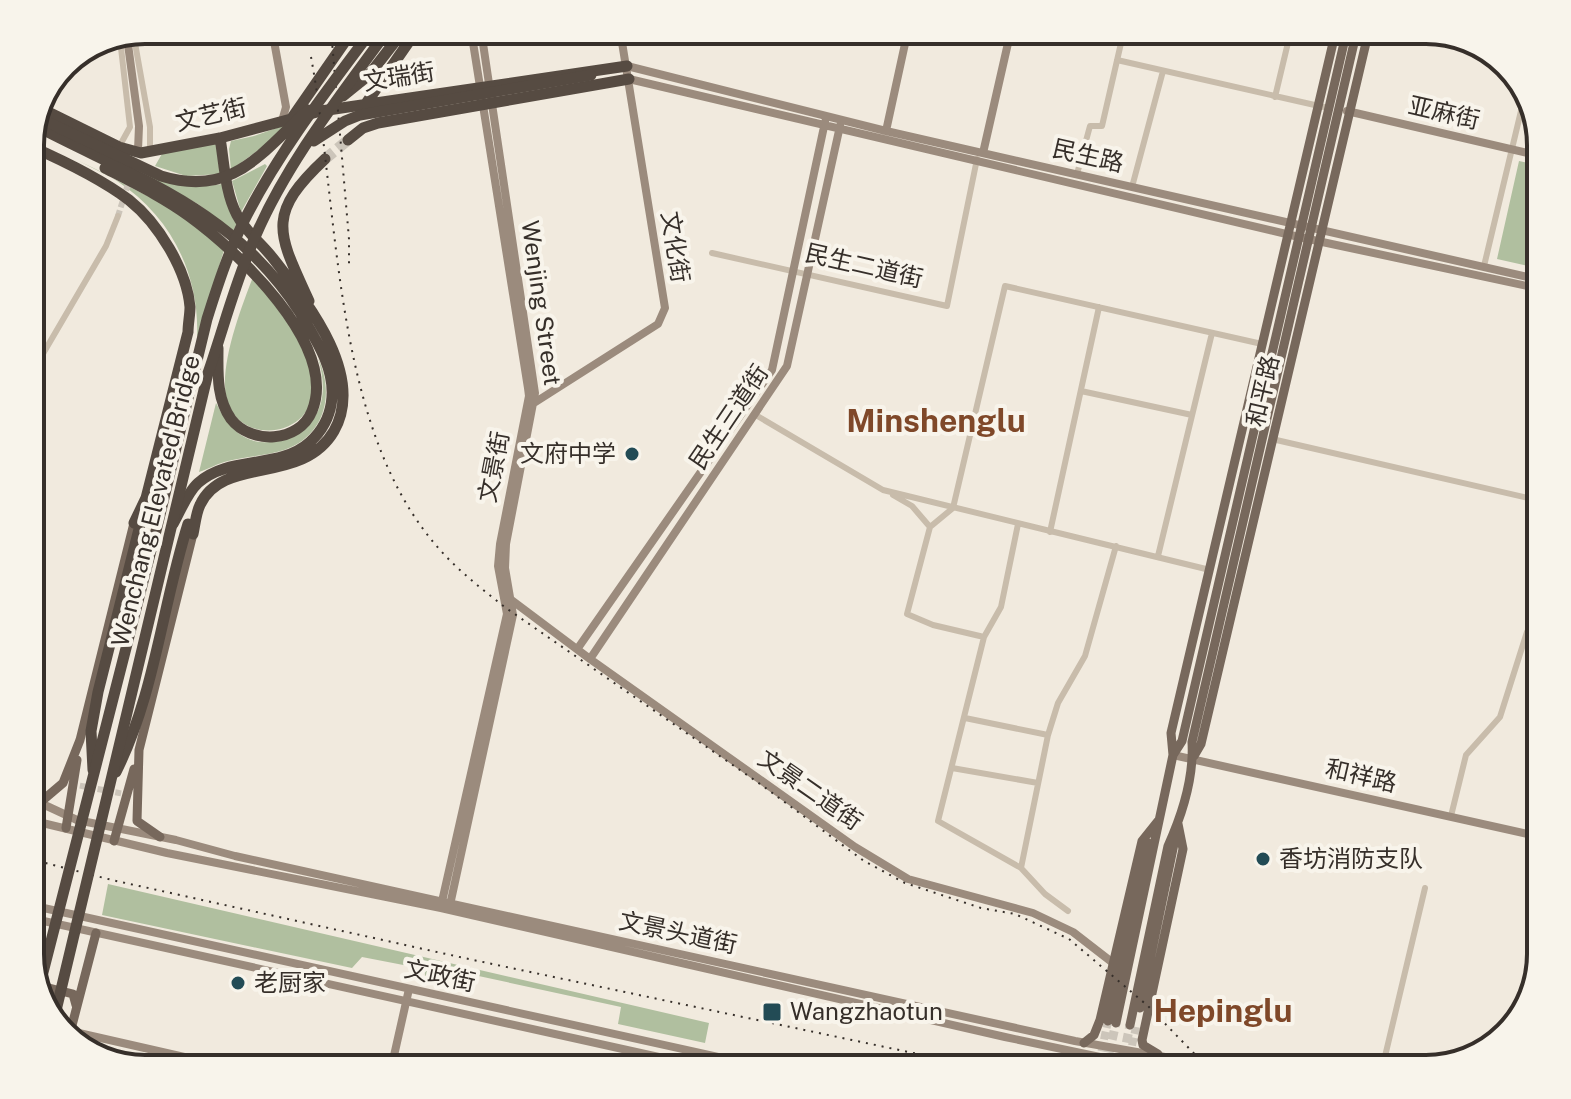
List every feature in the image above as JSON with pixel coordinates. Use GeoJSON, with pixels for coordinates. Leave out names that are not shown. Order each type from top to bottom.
{"type":"FeatureCollection","features":[{"type":"Feature","properties":{"kind":"highway"},"geometry":{"type":"LineString","coordinates":[[287,120],[343,44]]}},
{"type":"Feature","properties":{"kind":"highway","name":"Wenchang Elevated Bridge"},"geometry":{"type":"LineString","coordinates":[[45,966],[218,286],[245,217],[266,181],[362,44]]}},
{"type":"Feature","properties":{"kind":"highway","name":"Wenchang Elevated Bridge"},"geometry":{"type":"LineString","coordinates":[[58,1003],[208,373],[237,278],[257,232],[304,149],[378,44]]}},
{"type":"Feature","properties":{"kind":"highway"},"geometry":{"type":"LineString","coordinates":[[339,99],[369,75],[393,44]]}},
{"type":"Feature","properties":{"kind":"highway"},"geometry":{"type":"LineString","coordinates":[[365,105],[407,44]]}},
{"type":"Feature","properties":{"kind":"highway","name":"文瑞街"},"geometry":{"type":"LineString","coordinates":[[321,111],[627,66]]}},
{"type":"Feature","properties":{"kind":"highway"},"geometry":{"type":"LineString","coordinates":[[304,149],[327,131],[360,115],[591,75],[613,74],[629,79]]}},
{"type":"Feature","properties":{"kind":"highway","name":"文瑞街"},"geometry":{"type":"LineString","coordinates":[[348,140],[363,128],[378,123],[629,79]]}},
{"type":"Feature","properties":{"kind":"highway"},"geometry":{"type":"LineString","coordinates":[[47,122],[161,176],[176,181],[208,181],[239,172],[253,164],[323,96]]}},
{"type":"Feature","properties":{"kind":"highway","name":"文艺街"},"geometry":{"type":"LineString","coordinates":[[47,121],[141,153],[220,138],[321,111]]}},
{"type":"Feature","properties":{"kind":"highway"},"geometry":{"type":"LineString","coordinates":[[46,123],[185,200],[265,264],[321,348],[333,382],[330,414],[311,441],[296,452],[212,474],[196,485],[171,528]]}},
{"type":"Feature","properties":{"kind":"highway"},"geometry":{"type":"LineString","coordinates":[[220,138],[235,212],[273,258],[321,327]]}},
{"type":"Feature","properties":{"kind":"highway"},"geometry":{"type":"LineString","coordinates":[[44,139],[152,192],[216,237],[256,275],[290,319],[308,352],[317,388],[308,418],[299,428],[286,435],[265,437],[249,433],[231,418],[218,380],[219,343]]}},
{"type":"Feature","properties":{"kind":"highway"},"geometry":{"type":"LineString","coordinates":[[44,153],[130,201],[146,217],[163,241],[187,289],[190,309],[188,332],[137,524],[98,692],[91,731],[93,779]]}},
{"type":"Feature","properties":{"kind":"highway"},"geometry":{"type":"LineString","coordinates":[[110,783],[132,739],[144,702],[196,502],[207,486],[224,479],[290,465],[308,456],[331,435],[342,408],[342,373],[289,259],[282,228],[283,213],[289,199],[325,159]]}},
{"type":"Feature","properties":{"kind":"main road","name":"文艺街"},"geometry":{"type":"LineString","coordinates":[[275,44],[287,120]]}},
{"type":"Feature","properties":{"kind":"main road","name":"文景街"},"geometry":{"type":"LineString","coordinates":[[446,905],[507,614],[498,566],[500,544],[529,396],[488,104],[474,44]]}},
{"type":"Feature","properties":{"kind":"main road"},"geometry":{"type":"LineString","coordinates":[[482,44],[484,85]]}},
{"type":"Feature","properties":{"kind":"main road","name":"文化街"},"geometry":{"type":"LineString","coordinates":[[534,403],[658,324],[665,308],[623,44]]}},
{"type":"Feature","properties":{"kind":"main road"},"geometry":{"type":"LineString","coordinates":[[886,131],[905,44]]}},
{"type":"Feature","properties":{"kind":"main road","name":"民生二道街"},"geometry":{"type":"LineString","coordinates":[[979,155],[1007,44]]}},
{"type":"Feature","properties":{"kind":"main road","name":"和平路"},"geometry":{"type":"LineString","coordinates":[[1178,824],[1193,759],[1201,744],[1272,439],[1311,233],[1335,44]]}},
{"type":"Feature","properties":{"kind":"main road","name":"和平路"},"geometry":{"type":"LineString","coordinates":[[1328,108],[1344,44]]}},
{"type":"Feature","properties":{"kind":"main road","name":"和平路"},"geometry":{"type":"LineString","coordinates":[[1158,821],[1173,755],[1171,733],[1288,234],[1352,44]]}},
{"type":"Feature","properties":{"kind":"main road","name":"和平路"},"geometry":{"type":"LineString","coordinates":[[1173,755],[1182,741],[1264,411],[1366,44]]}},
{"type":"Feature","properties":{"kind":"main road"},"geometry":{"type":"LineString","coordinates":[[130,45],[144,151]]}},
{"type":"Feature","properties":{"kind":"main road","name":"民生路"},"geometry":{"type":"LineString","coordinates":[[627,66],[825,121]]}},
{"type":"Feature","properties":{"kind":"main road","name":"民生路"},"geometry":{"type":"LineString","coordinates":[[629,79],[1291,223],[1311,233],[1527,286]]}},
{"type":"Feature","properties":{"kind":"main road","name":"Wenjing Street"},"geometry":{"type":"LineString","coordinates":[[446,905],[513,615],[505,568],[506,544],[534,403],[488,104]]}},
{"type":"Feature","properties":{"kind":"main road","name":"亚麻街"},"geometry":{"type":"LineString","coordinates":[[1328,108],[1527,153]]}},
{"type":"Feature","properties":{"kind":"main road","name":"民生三道街"},"geometry":{"type":"LineString","coordinates":[[578,648],[772,370],[825,121]]}},
{"type":"Feature","properties":{"kind":"main road","name":"民生路"},"geometry":{"type":"LineString","coordinates":[[840,124],[886,131],[1288,234],[1311,233],[1527,277]]}},
{"type":"Feature","properties":{"kind":"main road","name":"民生三道街"},"geometry":{"type":"LineString","coordinates":[[590,659],[787,366],[840,124]]}},
{"type":"Feature","properties":{"kind":"main road"},"geometry":{"type":"LineString","coordinates":[[1264,411],[1272,439],[1252,459],[1244,428],[1264,411]]}},
{"type":"Feature","properties":{"kind":"main road","name":"和平路"},"geometry":{"type":"LineString","coordinates":[[1193,759],[1192,742],[1252,459]]}},
{"type":"Feature","properties":{"kind":"main road"},"geometry":{"type":"LineString","coordinates":[[66,828],[80,740],[137,524]]}},
{"type":"Feature","properties":{"kind":"main road"},"geometry":{"type":"LineString","coordinates":[[114,841],[139,750],[190,530]]}},
{"type":"Feature","properties":{"kind":"main road","name":"文景二道街"},"geometry":{"type":"LineString","coordinates":[[510,599],[842,838],[908,879],[1033,913],[1073,932],[1113,963]]}},
{"type":"Feature","properties":{"kind":"main road"},"geometry":{"type":"LineString","coordinates":[[44,799],[63,783],[80,740]]}},
{"type":"Feature","properties":{"kind":"main road"},"geometry":{"type":"LineString","coordinates":[[139,750],[137,821],[160,837]]}},
{"type":"Feature","properties":{"kind":"main road","name":"和祥路"},"geometry":{"type":"LineString","coordinates":[[1173,755],[1527,834]]}},
{"type":"Feature","properties":{"kind":"main road","name":"文景头道街"},"geometry":{"type":"LineString","coordinates":[[44,805],[68,816],[118,829],[1090,1055]]}},
{"type":"Feature","properties":{"kind":"main road","name":"文景头道街"},"geometry":{"type":"LineString","coordinates":[[44,819],[66,828],[118,829]]}},
{"type":"Feature","properties":{"kind":"main road"},"geometry":{"type":"LineString","coordinates":[[1084,1043],[1094,1035],[1100,1020],[1142,841],[1158,821]]}},
{"type":"Feature","properties":{"kind":"main road"},"geometry":{"type":"LineString","coordinates":[[1112,1022],[1148,842],[1158,821]]}},
{"type":"Feature","properties":{"kind":"main road","name":"文景头道街"},"geometry":{"type":"LineString","coordinates":[[44,823],[114,841],[446,905],[1084,1043],[1163,1055]]}},
{"type":"Feature","properties":{"kind":"main road"},"geometry":{"type":"LineString","coordinates":[[1133,1026],[1178,824]]}},
{"type":"Feature","properties":{"kind":"main road"},"geometry":{"type":"LineString","coordinates":[[1158,1054],[1143,1045],[1142,1040],[1183,849],[1178,824]]}},
{"type":"Feature","properties":{"kind":"main road","name":"文政街"},"geometry":{"type":"LineString","coordinates":[[44,908],[709,1055]]}},
{"type":"Feature","properties":{"kind":"main road","name":"文政街"},"geometry":{"type":"LineString","coordinates":[[44,921],[648,1055]]}},
{"type":"Feature","properties":{"kind":"main road"},"geometry":{"type":"LineString","coordinates":[[72,1024],[99,922]]}},
{"type":"Feature","properties":{"kind":"main road"},"geometry":{"type":"LineString","coordinates":[[50,988],[73,994],[76,1008]]}},
{"type":"Feature","properties":{"kind":"main road"},"geometry":{"type":"LineString","coordinates":[[394,1055],[409,989]]}},
{"type":"Feature","properties":{"kind":"main road"},"geometry":{"type":"LineString","coordinates":[[89,1038],[170,1055]]}},
{"type":"Feature","properties":{"kind":"street"},"geometry":{"type":"LineString","coordinates":[[1077,174],[1090,126],[1102,126],[1121,44]]}},
{"type":"Feature","properties":{"kind":"street"},"geometry":{"type":"LineString","coordinates":[[1275,97],[1288,44]]}},
{"type":"Feature","properties":{"kind":"street"},"geometry":{"type":"LineString","coordinates":[[119,147],[130,127],[121,47]]}},
{"type":"Feature","properties":{"kind":"street"},"geometry":{"type":"LineString","coordinates":[[1117,60],[1328,108]]}},
{"type":"Feature","properties":{"kind":"street"},"geometry":{"type":"LineString","coordinates":[[1132,187],[1163,71]]}},
{"type":"Feature","properties":{"kind":"street"},"geometry":{"type":"LineString","coordinates":[[1484,266],[1521,111]]}},
{"type":"Feature","properties":{"kind":"street","name":"民生二道街"},"geometry":{"type":"LineString","coordinates":[[712,253],[947,306],[979,155]]}},
{"type":"Feature","properties":{"kind":"street"},"geometry":{"type":"LineString","coordinates":[[44,352],[106,246],[118,216]]}},
{"type":"Feature","properties":{"kind":"street"},"geometry":{"type":"LineString","coordinates":[[984,637],[933,625],[907,614],[930,527],[953,508],[1005,286],[1262,344]]}},
{"type":"Feature","properties":{"kind":"street"},"geometry":{"type":"LineString","coordinates":[[1050,532],[1099,307]]}},
{"type":"Feature","properties":{"kind":"street"},"geometry":{"type":"LineString","coordinates":[[1158,556],[1212,333]]}},
{"type":"Feature","properties":{"kind":"street"},"geometry":{"type":"LineString","coordinates":[[1081,391],[1192,415]]}},
{"type":"Feature","properties":{"kind":"street"},"geometry":{"type":"LineString","coordinates":[[754,414],[912,506],[930,527]]}},
{"type":"Feature","properties":{"kind":"street"},"geometry":{"type":"LineString","coordinates":[[1272,439],[1527,498]]}},
{"type":"Feature","properties":{"kind":"street"},"geometry":{"type":"LineString","coordinates":[[883,490],[1210,570]]}},
{"type":"Feature","properties":{"kind":"street"},"geometry":{"type":"LineString","coordinates":[[1018,524],[1001,607],[984,637],[938,821],[1021,868],[1045,894],[1068,911]]}},
{"type":"Feature","properties":{"kind":"street"},"geometry":{"type":"LineString","coordinates":[[1021,868],[1048,735],[1058,703],[1085,656],[1116,546]]}},
{"type":"Feature","properties":{"kind":"street"},"geometry":{"type":"LineString","coordinates":[[1451,816],[1466,755],[1500,717],[1527,632]]}},
{"type":"Feature","properties":{"kind":"street"},"geometry":{"type":"LineString","coordinates":[[965,718],[1048,735]]}},
{"type":"Feature","properties":{"kind":"street"},"geometry":{"type":"LineString","coordinates":[[952,768],[1038,783]]}},
{"type":"Feature","properties":{"kind":"street"},"geometry":{"type":"LineString","coordinates":[[1385,1055],[1425,888]]}},
{"type":"Feature","properties":{"kind":"green space"},"geometry":{"type":"Polygon","coordinates":[[[288,124],[290,127],[231,170],[231,141],[288,124]]]}},
{"type":"Feature","properties":{"kind":"green space"},"geometry":{"type":"Polygon","coordinates":[[[216,143],[220,174],[186,176],[155,166],[163,152],[216,143]]]}},
{"type":"Feature","properties":{"kind":"green space"},"geometry":{"type":"Polygon","coordinates":[[[1519,161],[1527,163],[1527,266],[1497,259],[1519,161]]]}},
{"type":"Feature","properties":{"kind":"green space"},"geometry":{"type":"Polygon","coordinates":[[[265,164],[267,166],[241,212],[232,181],[265,164]]]}},
{"type":"Feature","properties":{"kind":"green space"},"geometry":{"type":"Polygon","coordinates":[[[142,173],[181,185],[222,184],[237,223],[233,231],[198,204],[142,173]]]}},
{"type":"Feature","properties":{"kind":"green space"},"geometry":{"type":"Polygon","coordinates":[[[112,178],[175,210],[224,250],[197,338],[193,292],[178,249],[153,211],[112,178]]]}},
{"type":"Feature","properties":{"kind":"green space"},"geometry":{"type":"Polygon","coordinates":[[[253,277],[297,339],[312,382],[311,401],[303,415],[291,425],[276,430],[260,430],[245,424],[233,413],[226,396],[229,352],[253,277]]]}},
{"type":"Feature","properties":{"kind":"green space"},"geometry":{"type":"Polygon","coordinates":[[[318,358],[326,386],[326,399],[323,412],[309,435],[284,450],[224,462],[199,472],[216,403],[237,432],[255,441],[278,441],[302,430],[311,422],[317,414],[323,393],[318,358]]]}},
{"type":"Feature","properties":{"kind":"green space"},"geometry":{"type":"Polygon","coordinates":[[[108,884],[709,1023],[705,1043],[618,1024],[621,1007],[460,972],[455,989],[427,984],[424,969],[362,957],[352,968],[102,915],[108,884]]]}},
{"type":"Feature","properties":{"kind":"tunnel"},"geometry":{"type":"LineString","coordinates":[[325,159],[348,140]]}},
{"type":"Feature","properties":{"kind":"tunnel"},"geometry":{"type":"LineString","coordinates":[[118,216],[129,181]]}},
{"type":"Feature","properties":{"kind":"tunnel"},"geometry":{"type":"LineString","coordinates":[[71,784],[130,795]]}},
{"type":"Feature","properties":{"kind":"tunnel"},"geometry":{"type":"LineString","coordinates":[[1101,1055],[1108,1021]]}},
{"type":"Feature","properties":{"kind":"tunnel"},"geometry":{"type":"LineString","coordinates":[[1109,1055],[1116,1023]]}},
{"type":"Feature","properties":{"kind":"tunnel"},"geometry":{"type":"LineString","coordinates":[[1124,1055],[1130,1025]]}},
{"type":"Feature","properties":{"kind":"tunnel"},"geometry":{"type":"LineString","coordinates":[[1130,1055],[1136,1027]]}},
{"type":"Feature","properties":{"kind":"railway"},"geometry":{"type":"LineString","coordinates":[[332,44],[349,266]]}},
{"type":"Feature","properties":{"kind":"railway"},"geometry":{"type":"LineString","coordinates":[[311,57],[344,308],[357,372],[374,432],[398,488],[438,548],[506,608],[763,786],[864,861],[905,883],[981,908],[1015,914],[1069,939],[1148,1006],[1195,1055]]}},
{"type":"Feature","properties":{"kind":"railway"},"geometry":{"type":"LineString","coordinates":[[44,863],[464,958],[923,1055]]}},
{"type":"Feature","properties":{"kind":"place","name":"文府中学"},"geometry":{"type":"Point","coordinates":[632,454]}},
{"type":"Feature","properties":{"kind":"place","name":"香坊消防支队"},"geometry":{"type":"Point","coordinates":[1263,859]}},
{"type":"Feature","properties":{"kind":"place","name":"老厨家"},"geometry":{"type":"Point","coordinates":[238,983]}},
{"type":"Feature","properties":{"kind":"place","name":"Wangzhaotun"},"geometry":{"type":"Point","coordinates":[772,1012]}},
{"type":"Feature","properties":{"kind":"district","name":"Minshenglu"},"geometry":{"type":"Point","coordinates":[936,421]}},
{"type":"Feature","properties":{"kind":"district","name":"Hepinglu"},"geometry":{"type":"Point","coordinates":[1223,1011]}}]}
